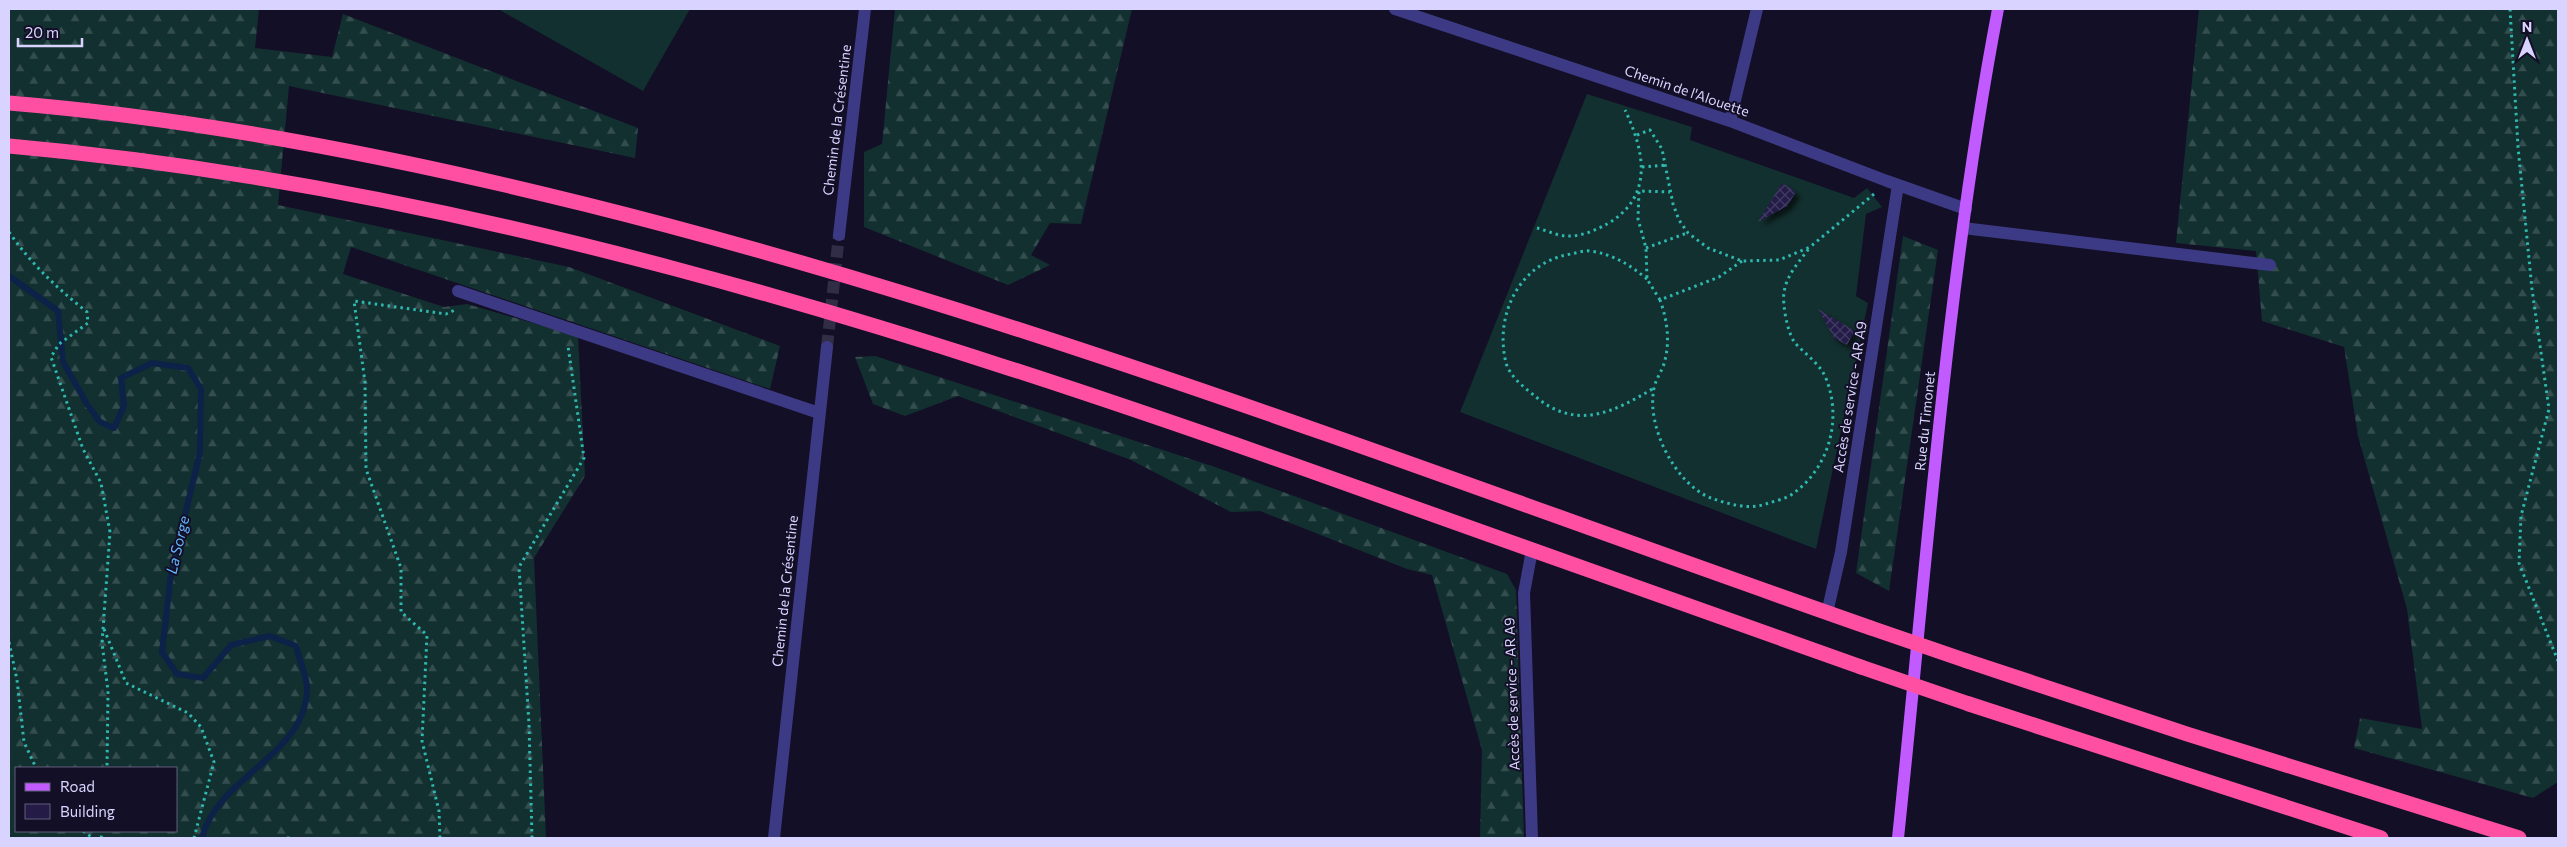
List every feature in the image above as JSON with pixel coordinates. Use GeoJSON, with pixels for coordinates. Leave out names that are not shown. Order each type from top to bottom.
{"type":"FeatureCollection","features":[{"type":"Feature","properties":{"kind":"highway"},"geometry":{"type":"LineString","coordinates":[[9,103],[136,116],[247,133],[406,163],[523,189],[675,228],[876,284],[1215,395],[1967,661],[2187,734],[2520,838]]}},
{"type":"Feature","properties":{"kind":"highway"},"geometry":{"type":"LineString","coordinates":[[9,146],[150,162],[269,180],[397,203],[513,228],[765,294],[1091,395],[1861,667],[2382,838]]}},
{"type":"Feature","properties":{"kind":"main road","name":"Rue du Timonet"},"geometry":{"type":"LineString","coordinates":[[1898,838],[1938,440],[1963,228],[1986,73],[1998,9]]}},
{"type":"Feature","properties":{"kind":"street","name":"Chemin de la Crésentine"},"geometry":{"type":"LineString","coordinates":[[839,236],[865,9]]}},
{"type":"Feature","properties":{"kind":"street","name":"Chemin de l'Alouette"},"geometry":{"type":"LineString","coordinates":[[1395,9],[1730,121],[1892,183],[1966,208]]}},
{"type":"Feature","properties":{"kind":"street"},"geometry":{"type":"LineString","coordinates":[[1730,121],[1757,9]]}},
{"type":"Feature","properties":{"kind":"street","name":"Accès de service - AR A9"},"geometry":{"type":"LineString","coordinates":[[1827,613],[1840,552],[1892,183]]}},
{"type":"Feature","properties":{"kind":"street"},"geometry":{"type":"LineString","coordinates":[[1963,228],[2270,265]]}},
{"type":"Feature","properties":{"kind":"street"},"geometry":{"type":"LineString","coordinates":[[458,291],[819,413]]}},
{"type":"Feature","properties":{"kind":"street","name":"Chemin de la Crésentine"},"geometry":{"type":"LineString","coordinates":[[774,838],[827,347]]}},
{"type":"Feature","properties":{"kind":"street","name":"Accès de service - AR A9"},"geometry":{"type":"LineString","coordinates":[[1532,550],[1524,593],[1532,838]]}},
{"type":"Feature","properties":{"kind":"path"},"geometry":{"type":"LineString","coordinates":[[2510,9],[2518,148],[2532,289],[2549,409],[2521,516],[2519,563],[2558,661]]}},
{"type":"Feature","properties":{"kind":"path"},"geometry":{"type":"LineString","coordinates":[[1625,110],[1637,135],[1642,167],[1638,219],[1646,248],[1647,279]]}},
{"type":"Feature","properties":{"kind":"path"},"geometry":{"type":"LineString","coordinates":[[1637,135],[1650,130],[1662,148],[1670,192],[1679,220],[1688,233],[1708,248],[1742,261],[1779,260],[1810,247]]}},
{"type":"Feature","properties":{"kind":"path"},"geometry":{"type":"LineString","coordinates":[[1642,167],[1666,164]]}},
{"type":"Feature","properties":{"kind":"path"},"geometry":{"type":"LineString","coordinates":[[1654,388],[1601,415],[1576,416],[1543,403],[1520,384],[1506,364],[1504,334],[1506,311],[1519,284],[1541,263],[1563,255],[1588,251],[1611,256],[1629,265],[1647,279],[1660,300],[1665,314],[1668,334],[1665,360],[1654,388],[1654,415],[1661,445],[1678,474],[1702,494],[1730,505],[1761,506],[1791,495],[1816,472],[1831,440],[1834,410],[1827,380],[1812,357],[1794,343],[1786,320],[1784,293],[1790,274],[1810,247],[1872,196],[1892,183]]}},
{"type":"Feature","properties":{"kind":"path"},"geometry":{"type":"LineString","coordinates":[[1639,191],[1670,192]]}},
{"type":"Feature","properties":{"kind":"path"},"geometry":{"type":"LineString","coordinates":[[1537,228],[1567,236],[1595,231],[1617,218],[1639,191]]}},
{"type":"Feature","properties":{"kind":"path"},"geometry":{"type":"LineString","coordinates":[[9,232],[31,263],[48,280],[87,312],[88,324],[59,344],[51,357],[83,449],[101,483],[110,532],[102,644],[108,691],[107,767]]}},
{"type":"Feature","properties":{"kind":"path"},"geometry":{"type":"LineString","coordinates":[[1646,248],[1688,233]]}},
{"type":"Feature","properties":{"kind":"path"},"geometry":{"type":"LineString","coordinates":[[1660,300],[1719,277],[1742,261]]}},
{"type":"Feature","properties":{"kind":"path"},"geometry":{"type":"LineString","coordinates":[[440,838],[439,811],[422,741],[427,635],[401,612],[401,568],[366,469],[365,382],[354,301],[446,314],[481,299]]}},
{"type":"Feature","properties":{"kind":"path"},"geometry":{"type":"LineString","coordinates":[[532,838],[529,724],[518,567],[584,458],[567,342]]}},
{"type":"Feature","properties":{"kind":"path"},"geometry":{"type":"LineString","coordinates":[[103,626],[126,683],[188,713],[201,726],[214,762],[194,838]]}},
{"type":"Feature","properties":{"kind":"path"},"geometry":{"type":"LineString","coordinates":[[9,642],[17,680],[24,742],[36,767]]}},
{"type":"Feature","properties":{"kind":"green space"},"geometry":{"type":"Polygon","coordinates":[[[9,9],[259,9],[255,48],[332,57],[343,14],[638,128],[635,158],[289,86],[278,205],[569,267],[780,346],[770,389],[351,247],[343,274],[444,307],[467,304],[578,336],[585,476],[534,558],[546,838],[9,838],[9,9]]]}},
{"type":"Feature","properties":{"kind":"green space"},"geometry":{"type":"Polygon","coordinates":[[[498,9],[690,9],[643,91],[498,9]]]}},
{"type":"Feature","properties":{"kind":"green space"},"geometry":{"type":"Polygon","coordinates":[[[895,9],[1132,9],[1081,224],[1050,223],[1031,255],[1050,265],[1008,285],[864,227],[864,152],[882,144],[895,9]]]}},
{"type":"Feature","properties":{"kind":"green space"},"geometry":{"type":"Polygon","coordinates":[[[2199,9],[2558,9],[2558,782],[2533,798],[2354,748],[2360,718],[2422,729],[2407,609],[2358,436],[2344,347],[2262,321],[2256,251],[2176,243],[2199,9]]]}},
{"type":"Feature","properties":{"kind":"green space"},"geometry":{"type":"Polygon","coordinates":[[[1587,94],[1692,127],[1690,140],[1854,198],[1867,188],[1882,207],[1866,214],[1856,296],[1868,303],[1816,549],[1460,412],[1587,94]]]}},
{"type":"Feature","properties":{"kind":"green space"},"geometry":{"type":"Polygon","coordinates":[[[1903,236],[1938,250],[1889,591],[1856,573],[1903,236]]]}},
{"type":"Feature","properties":{"kind":"green space"},"geometry":{"type":"Polygon","coordinates":[[[875,356],[1215,467],[1507,574],[1516,590],[1524,838],[1480,838],[1482,750],[1432,575],[1407,569],[1260,511],[1231,512],[1131,460],[958,396],[905,416],[873,404],[855,357],[875,356]]]}},
{"type":"Feature","properties":{"kind":"building"},"geometry":{"type":"Polygon","coordinates":[[[1782,183],[1796,192],[1787,206],[1758,222],[1782,183]]]}},
{"type":"Feature","properties":{"kind":"building"},"geometry":{"type":"Polygon","coordinates":[[[1818,309],[1855,331],[1847,345],[1834,338],[1818,309]]]}},
{"type":"Feature","properties":{"kind":"waterway","name":"La Sorge"},"geometry":{"type":"LineString","coordinates":[[9,276],[58,311],[63,362],[87,404],[100,422],[114,428],[124,406],[121,378],[152,363],[188,368],[201,389],[200,452],[171,574],[162,652],[177,674],[203,678],[231,645],[270,636],[296,646],[307,687],[303,710],[293,731],[278,748],[225,798],[211,816],[202,838]]}},
{"type":"Feature","properties":{"kind":"tunnel"},"geometry":{"type":"LineString","coordinates":[[827,347],[839,235]]}}]}
